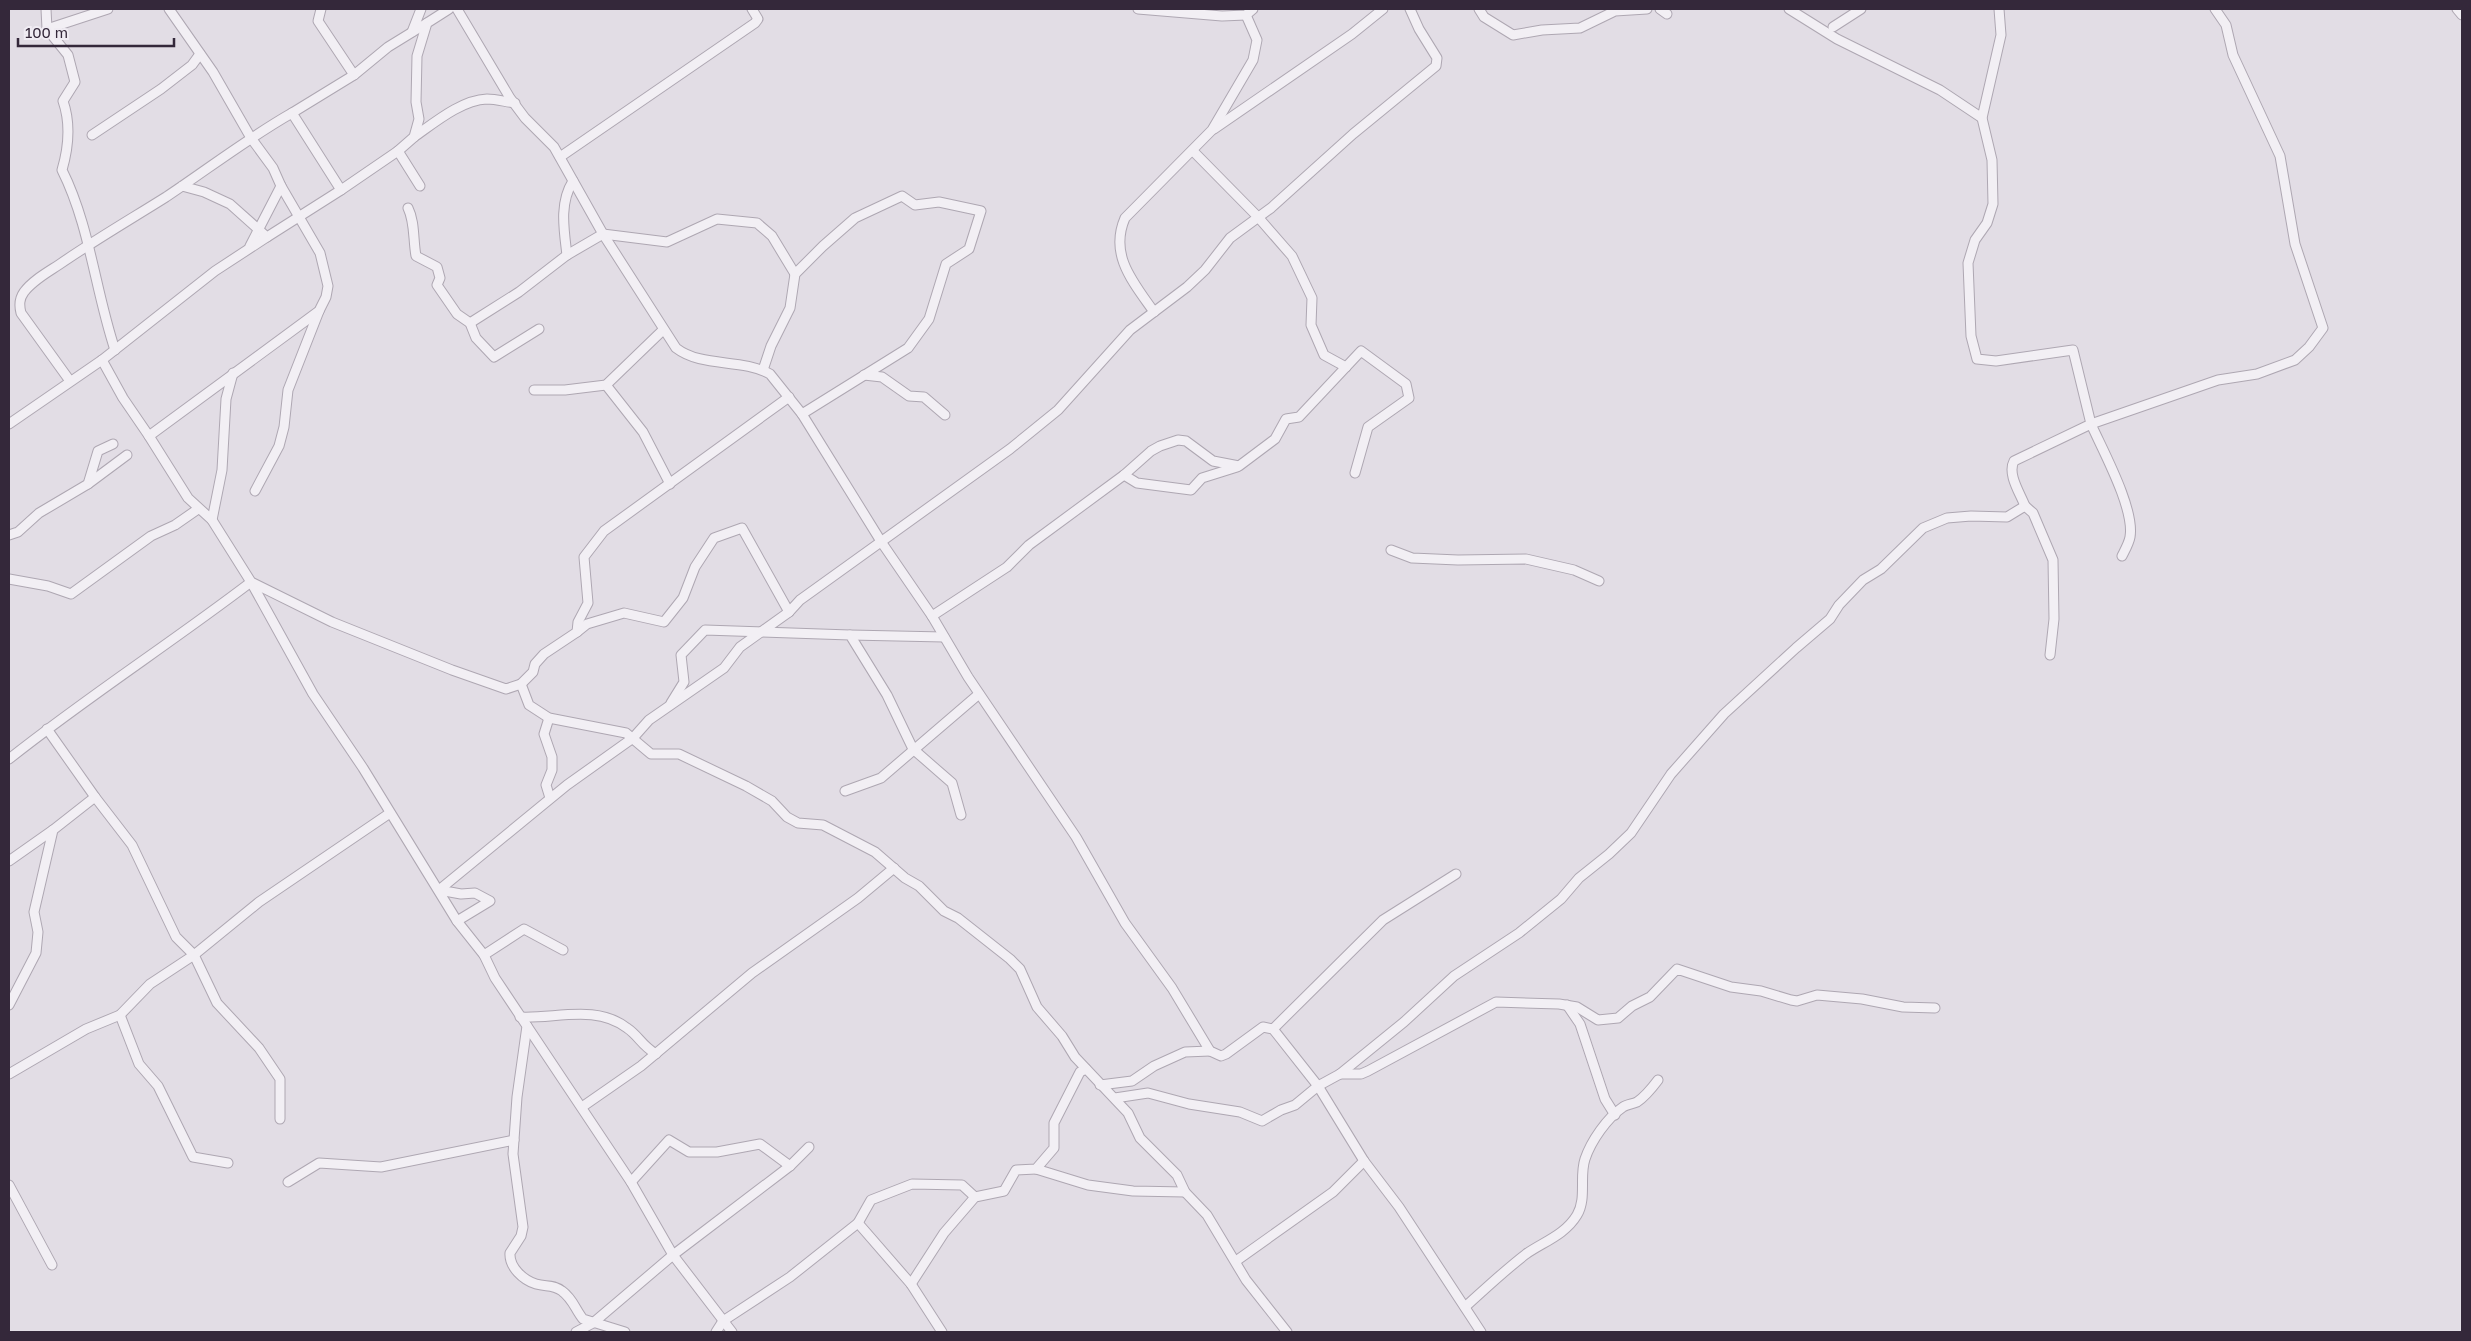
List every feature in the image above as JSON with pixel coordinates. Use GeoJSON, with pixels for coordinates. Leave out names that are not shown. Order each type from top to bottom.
{"type":"FeatureCollection","features":[{"type":"Feature","properties":{"kind":"street"},"geometry":{"type":"LineString","coordinates":[[46,9],[47,29],[68,55],[75,82],[64,101],[70,119],[67,152],[62,170],[72,190],[115,350]]}},
{"type":"Feature","properties":{"kind":"street"},"geometry":{"type":"LineString","coordinates":[[47,29],[108,9]]}},
{"type":"Feature","properties":{"kind":"street"},"geometry":{"type":"LineString","coordinates":[[169,9],[213,72],[251,138],[273,168],[298,217],[320,253],[327,275],[326,297],[288,390],[284,428],[279,446],[255,491]]}},
{"type":"Feature","properties":{"kind":"street"},"geometry":{"type":"LineString","coordinates":[[321,9],[318,21],[354,75]]}},
{"type":"Feature","properties":{"kind":"street"},"geometry":{"type":"LineString","coordinates":[[412,32],[421,9]]}},
{"type":"Feature","properties":{"kind":"street"},"geometry":{"type":"LineString","coordinates":[[70,381],[21,313],[19,303],[24,292],[36,281],[88,245],[182,186],[251,138],[354,75],[388,47],[449,9]]}},
{"type":"Feature","properties":{"kind":"street"},"geometry":{"type":"LineString","coordinates":[[457,9],[471,28],[492,69],[515,104],[554,147],[603,234],[634,279],[663,330],[676,348],[691,357],[752,366],[763,370],[770,374],[802,414],[882,544],[932,616],[979,694],[1076,837],[1126,923],[1155,963],[1210,1051]]}},
{"type":"Feature","properties":{"kind":"street"},"geometry":{"type":"LineString","coordinates":[[560,157],[755,23],[757,14],[752,9]]}},
{"type":"Feature","properties":{"kind":"street"},"geometry":{"type":"LineString","coordinates":[[1138,9],[1222,16],[1250,12],[1257,40],[1254,60],[1212,130]]}},
{"type":"Feature","properties":{"kind":"street"},"geometry":{"type":"LineString","coordinates":[[1154,312],[1126,272],[1120,257],[1120,229],[1125,218],[1212,130],[1352,34],[1383,9]]}},
{"type":"Feature","properties":{"kind":"street"},"geometry":{"type":"LineString","coordinates":[[439,890],[550,798],[633,738],[649,720],[724,668],[740,647],[790,612],[800,600],[826,580],[882,544],[1010,449],[1058,410],[1130,330],[1187,287],[1205,270],[1230,238],[1258,218],[1353,134],[1436,66],[1438,62],[1419,30],[1410,9]]}},
{"type":"Feature","properties":{"kind":"street"},"geometry":{"type":"LineString","coordinates":[[1479,9],[1484,17],[1513,35],[1542,30],[1580,28],[1615,11],[1647,9]]}},
{"type":"Feature","properties":{"kind":"street"},"geometry":{"type":"LineString","coordinates":[[1789,9],[1837,39],[1940,90],[1982,118]]}},
{"type":"Feature","properties":{"kind":"street"},"geometry":{"type":"LineString","coordinates":[[1833,27],[1861,9]]}},
{"type":"Feature","properties":{"kind":"street"},"geometry":{"type":"LineString","coordinates":[[1999,9],[2001,34],[1982,118],[1992,160],[1994,180],[1993,204],[1987,223],[1975,240],[1968,263],[1971,336],[1977,359],[1996,361],[2073,350],[2091,424],[2126,505],[2130,523],[2130,538],[2122,556]]}},
{"type":"Feature","properties":{"kind":"street"},"geometry":{"type":"LineString","coordinates":[[2050,655],[2054,618],[2053,560],[2033,513],[2025,506],[2012,475],[2011,467],[2014,461],[2091,424],[2218,380],[2257,374],[2295,360],[2309,347],[2324,328],[2295,244],[2280,156],[2233,55],[2226,26],[2215,9]]}},
{"type":"Feature","properties":{"kind":"street"},"geometry":{"type":"LineString","coordinates":[[2457,9],[2462,15]]}},
{"type":"Feature","properties":{"kind":"street"},"geometry":{"type":"LineString","coordinates":[[414,137],[419,119],[416,102],[417,56],[428,23]]}},
{"type":"Feature","properties":{"kind":"street"},"geometry":{"type":"LineString","coordinates":[[92,135],[161,89],[192,64],[200,54]]}},
{"type":"Feature","properties":{"kind":"street"},"geometry":{"type":"LineString","coordinates":[[9,424],[102,360],[215,271],[250,246],[341,190],[447,115],[470,103],[486,99],[515,104]]}},
{"type":"Feature","properties":{"kind":"street"},"geometry":{"type":"LineString","coordinates":[[292,114],[341,190]]}},
{"type":"Feature","properties":{"kind":"street"},"geometry":{"type":"LineString","coordinates":[[398,151],[420,186]]}},
{"type":"Feature","properties":{"kind":"street"},"geometry":{"type":"LineString","coordinates":[[1192,151],[1258,218],[1292,256],[1312,298],[1311,325],[1324,355],[1346,367]]}},
{"type":"Feature","properties":{"kind":"street"},"geometry":{"type":"LineString","coordinates":[[567,255],[563,219],[566,192],[573,181]]}},
{"type":"Feature","properties":{"kind":"street"},"geometry":{"type":"LineString","coordinates":[[182,186],[204,192],[230,204],[267,237]]}},
{"type":"Feature","properties":{"kind":"street"},"geometry":{"type":"LineString","coordinates":[[250,246],[258,227],[281,186]]}},
{"type":"Feature","properties":{"kind":"street"},"geometry":{"type":"LineString","coordinates":[[763,370],[771,346],[790,308],[795,274],[855,218],[902,196],[915,205],[938,202],[981,211],[969,249],[946,264],[929,319],[908,348],[802,414]]}},
{"type":"Feature","properties":{"kind":"street"},"geometry":{"type":"LineString","coordinates":[[408,208],[413,218],[412,233],[416,256],[437,267],[440,278],[437,284],[457,314],[470,323],[476,338],[494,357],[539,329]]}},
{"type":"Feature","properties":{"kind":"street"},"geometry":{"type":"LineString","coordinates":[[470,323],[519,292],[567,255],[603,234],[667,242],[716,219],[757,223],[772,236],[795,274]]}},
{"type":"Feature","properties":{"kind":"street"},"geometry":{"type":"LineString","coordinates":[[148,436],[319,311]]}},
{"type":"Feature","properties":{"kind":"street"},"geometry":{"type":"LineString","coordinates":[[534,390],[565,390],[606,385],[663,330]]}},
{"type":"Feature","properties":{"kind":"street"},"geometry":{"type":"LineString","coordinates":[[1124,475],[1137,483],[1190,490],[1202,478],[1239,466],[1275,438],[1286,419],[1299,418],[1361,351],[1406,384],[1409,398],[1368,427],[1355,473]]}},
{"type":"Feature","properties":{"kind":"street"},"geometry":{"type":"LineString","coordinates":[[102,360],[123,398],[198,509],[212,520],[251,582],[313,694],[457,921],[484,955],[495,978],[520,1017],[631,1182],[673,1255],[732,1332]]}},
{"type":"Feature","properties":{"kind":"street"},"geometry":{"type":"LineString","coordinates":[[212,520],[222,470],[226,399],[233,373]]}},
{"type":"Feature","properties":{"kind":"street"},"geometry":{"type":"LineString","coordinates":[[864,375],[882,377],[909,396],[924,397],[945,415]]}},
{"type":"Feature","properties":{"kind":"street"},"geometry":{"type":"LineString","coordinates":[[606,385],[643,432],[670,484]]}},
{"type":"Feature","properties":{"kind":"street"},"geometry":{"type":"LineString","coordinates":[[577,632],[578,622],[588,603],[584,557],[604,531],[788,397]]}},
{"type":"Feature","properties":{"kind":"street"},"geometry":{"type":"LineString","coordinates":[[932,616],[1008,567],[1029,545],[1124,475],[1151,451],[1178,440],[1186,441],[1213,461],[1239,466]]}},
{"type":"Feature","properties":{"kind":"street"},"geometry":{"type":"LineString","coordinates":[[88,484],[98,451],[113,444]]}},
{"type":"Feature","properties":{"kind":"street"},"geometry":{"type":"LineString","coordinates":[[9,535],[18,532],[39,513],[88,484],[127,455]]}},
{"type":"Feature","properties":{"kind":"street"},"geometry":{"type":"LineString","coordinates":[[1115,1098],[1148,1093],[1189,1104],[1240,1112],[1262,1122],[1281,1110],[1294,1106],[1318,1086],[1340,1074],[1404,1022],[1454,976],[1519,933],[1561,899],[1579,878],[1631,833],[1671,774],[1724,714],[1830,619],[1839,604],[1863,580],[1881,570],[1923,528],[1947,518],[1971,516],[2007,517],[2025,506]]}},
{"type":"Feature","properties":{"kind":"street"},"geometry":{"type":"LineString","coordinates":[[9,579],[48,586],[72,594],[151,536],[175,525],[198,509]]}},
{"type":"Feature","properties":{"kind":"street"},"geometry":{"type":"LineString","coordinates":[[251,582],[332,622],[452,670],[506,689],[521,684],[533,672],[536,664],[544,654],[587,624],[624,613],[664,622],[683,598],[695,568],[714,538],[742,528],[790,612]]}},
{"type":"Feature","properties":{"kind":"street"},"geometry":{"type":"LineString","coordinates":[[1391,550],[1412,558],[1458,560],[1526,559],[1574,570],[1599,582]]}},
{"type":"Feature","properties":{"kind":"street"},"geometry":{"type":"LineString","coordinates":[[9,759],[116,678],[194,625],[251,582]]}},
{"type":"Feature","properties":{"kind":"street"},"geometry":{"type":"LineString","coordinates":[[668,706],[684,682],[681,655],[705,630],[944,636]]}},
{"type":"Feature","properties":{"kind":"street"},"geometry":{"type":"LineString","coordinates":[[850,635],[887,695],[913,749],[952,783],[961,816]]}},
{"type":"Feature","properties":{"kind":"street"},"geometry":{"type":"LineString","coordinates":[[521,684],[528,705],[549,718],[612,729],[633,738],[651,754],[679,754],[699,765],[722,773],[772,801],[787,816],[798,823],[823,825],[875,852],[919,886],[944,911],[958,918],[1010,959],[1020,970],[1037,1006],[1086,1069],[1128,1113],[1140,1138],[1177,1175],[1185,1192],[1207,1215],[1260,1300],[1287,1332]]}},
{"type":"Feature","properties":{"kind":"street"},"geometry":{"type":"LineString","coordinates":[[845,791],[881,778],[979,694]]}},
{"type":"Feature","properties":{"kind":"street"},"geometry":{"type":"LineString","coordinates":[[549,718],[544,734],[552,757],[552,770],[546,785],[550,798]]}},
{"type":"Feature","properties":{"kind":"street"},"geometry":{"type":"LineString","coordinates":[[47,729],[132,845],[176,937],[194,955],[217,1003],[259,1048],[280,1079],[280,1119]]}},
{"type":"Feature","properties":{"kind":"street"},"geometry":{"type":"LineString","coordinates":[[9,861],[95,797]]}},
{"type":"Feature","properties":{"kind":"street"},"geometry":{"type":"LineString","coordinates":[[9,1074],[86,1029],[120,1015],[150,984],[194,955],[259,902],[339,845],[390,813]]}},
{"type":"Feature","properties":{"kind":"street"},"geometry":{"type":"LineString","coordinates":[[9,1005],[36,953],[38,932],[34,912],[53,830]]}},
{"type":"Feature","properties":{"kind":"street"},"geometry":{"type":"LineString","coordinates":[[582,1107],[656,1054],[752,973],[858,898],[894,868]]}},
{"type":"Feature","properties":{"kind":"street"},"geometry":{"type":"LineString","coordinates":[[1273,1029],[1383,920],[1456,874]]}},
{"type":"Feature","properties":{"kind":"street"},"geometry":{"type":"LineString","coordinates":[[439,890],[460,894],[475,893],[490,901],[457,921]]}},
{"type":"Feature","properties":{"kind":"street"},"geometry":{"type":"LineString","coordinates":[[484,955],[524,929],[563,950]]}},
{"type":"Feature","properties":{"kind":"street"},"geometry":{"type":"LineString","coordinates":[[1340,1074],[1362,1074],[1492,1003],[1567,1005],[1577,1007],[1598,1020],[1618,1018],[1632,1006],[1650,997],[1673,972],[1680,970],[1717,984],[1761,991],[1797,1001],[1817,995],[1862,999],[1903,1007],[1935,1008]]}},
{"type":"Feature","properties":{"kind":"street"},"geometry":{"type":"LineString","coordinates":[[1567,1005],[1580,1024],[1605,1099],[1615,1115]]}},
{"type":"Feature","properties":{"kind":"street"},"geometry":{"type":"LineString","coordinates":[[520,1017],[572,1013],[605,1017],[628,1028],[644,1047],[656,1054]]}},
{"type":"Feature","properties":{"kind":"street"},"geometry":{"type":"LineString","coordinates":[[120,1015],[139,1064],[158,1086],[179,1132],[193,1157],[228,1163]]}},
{"type":"Feature","properties":{"kind":"street"},"geometry":{"type":"LineString","coordinates":[[527,1026],[513,1154],[523,1227],[521,1236],[510,1253],[512,1266],[518,1273],[536,1284],[555,1286],[563,1291],[572,1300],[583,1319],[625,1332]]}},
{"type":"Feature","properties":{"kind":"street"},"geometry":{"type":"LineString","coordinates":[[1100,1085],[1132,1081],[1154,1066],[1184,1052],[1210,1051],[1221,1056],[1263,1027],[1273,1029],[1318,1086],[1364,1161],[1399,1207],[1482,1332]]}},
{"type":"Feature","properties":{"kind":"street"},"geometry":{"type":"LineString","coordinates":[[1036,1169],[1054,1148],[1054,1123],[1080,1072],[1086,1069]]}},
{"type":"Feature","properties":{"kind":"street"},"geometry":{"type":"LineString","coordinates":[[1466,1307],[1527,1254],[1548,1242],[1566,1228],[1577,1215],[1582,1201],[1584,1160],[1592,1145],[1624,1106],[1635,1103],[1646,1095],[1658,1080]]}},
{"type":"Feature","properties":{"kind":"street"},"geometry":{"type":"LineString","coordinates":[[288,1182],[319,1163],[381,1167],[514,1140]]}},
{"type":"Feature","properties":{"kind":"street"},"geometry":{"type":"LineString","coordinates":[[631,1182],[669,1140],[689,1152],[717,1152],[760,1144],[790,1166]]}},
{"type":"Feature","properties":{"kind":"street"},"geometry":{"type":"LineString","coordinates":[[576,1332],[593,1323],[673,1255],[790,1166],[809,1147]]}},
{"type":"Feature","properties":{"kind":"street"},"geometry":{"type":"LineString","coordinates":[[1236,1261],[1333,1192],[1364,1161]]}},
{"type":"Feature","properties":{"kind":"street"},"geometry":{"type":"LineString","coordinates":[[911,1284],[944,1233],[975,1197],[1004,1191],[1016,1170],[1036,1169],[1088,1185],[1134,1191],[1185,1192]]}},
{"type":"Feature","properties":{"kind":"street"},"geometry":{"type":"LineString","coordinates":[[716,1332],[723,1321],[790,1277],[858,1223],[871,1200],[912,1184],[962,1185],[975,1197]]}},
{"type":"Feature","properties":{"kind":"street"},"geometry":{"type":"LineString","coordinates":[[9,1185],[52,1265]]}},
{"type":"Feature","properties":{"kind":"street"},"geometry":{"type":"LineString","coordinates":[[858,1223],[911,1284],[942,1332]]}}]}
